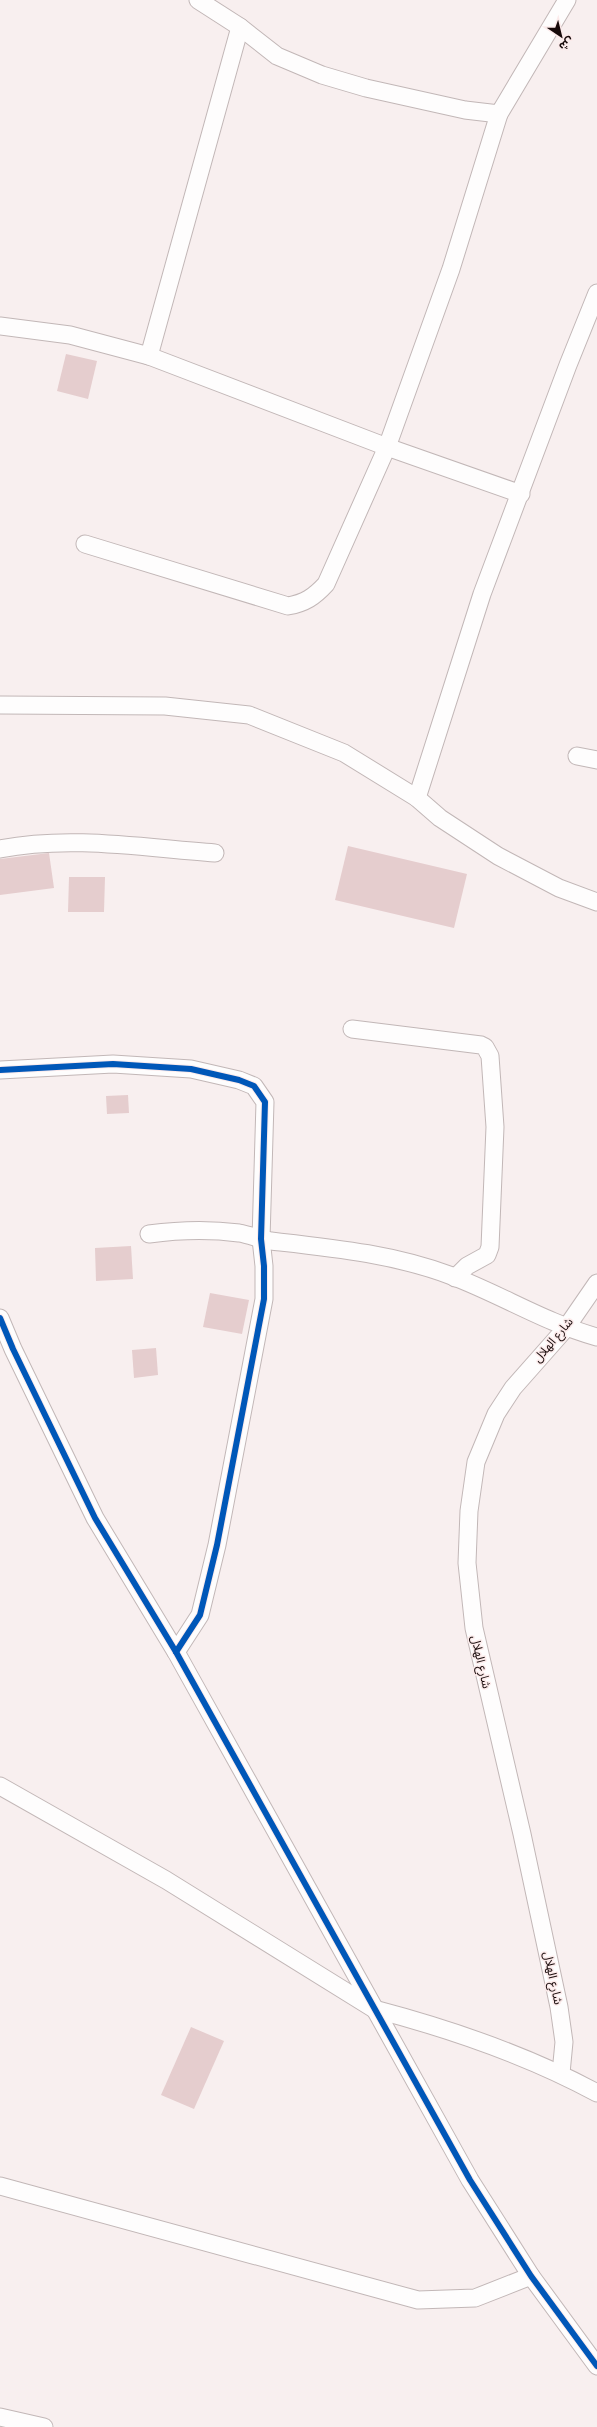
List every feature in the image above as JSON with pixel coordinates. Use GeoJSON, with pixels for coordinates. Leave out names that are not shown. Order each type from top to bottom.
{"type":"FeatureCollection","features":[{"type":"Feature","properties":{"kind":"street"},"geometry":{"type":"LineString","coordinates":[[198,0],[240,27],[277,56],[322,75],[366,88],[465,110],[498,114]]}},
{"type":"Feature","properties":{"kind":"street"},"geometry":{"type":"LineString","coordinates":[[85,544],[288,606],[303,604],[316,596],[326,584],[387,447],[451,269],[498,114],[567,0]]}},
{"type":"Feature","properties":{"kind":"street"},"geometry":{"type":"LineString","coordinates":[[149,356],[240,27]]}},
{"type":"Feature","properties":{"kind":"street"},"geometry":{"type":"LineString","coordinates":[[417,798],[482,594],[521,494],[568,364],[597,293]]}},
{"type":"Feature","properties":{"kind":"street"},"geometry":{"type":"LineString","coordinates":[[0,326],[70,335],[149,356],[387,447],[521,494]]}},
{"type":"Feature","properties":{"kind":"street"},"geometry":{"type":"LineString","coordinates":[[0,705],[165,706],[249,715],[344,753],[417,798],[440,818],[498,856],[559,888],[597,902]]}},
{"type":"Feature","properties":{"kind":"street"},"geometry":{"type":"LineString","coordinates":[[577,756],[597,760]]}},
{"type":"Feature","properties":{"kind":"street"},"geometry":{"type":"LineString","coordinates":[[0,849],[25,844],[78,842],[215,853]]}},
{"type":"Feature","properties":{"kind":"street"},"geometry":{"type":"LineString","coordinates":[[352,1029],[481,1045],[485,1047],[490,1056],[495,1127],[490,1247],[487,1256],[467,1266],[455,1278]]}},
{"type":"Feature","properties":{"kind":"street"},"geometry":{"type":"LineString","coordinates":[[0,1070],[113,1064],[191,1069],[239,1080],[254,1086],[265,1102],[261,1239],[264,1266],[264,1299],[217,1545],[200,1615],[176,1652]]}},
{"type":"Feature","properties":{"kind":"street"},"geometry":{"type":"LineString","coordinates":[[149,1234],[190,1229],[240,1233],[261,1239],[337,1248],[403,1260],[495,1293],[566,1328],[597,1337]]}},
{"type":"Feature","properties":{"kind":"street","name":"شارع الهلال"},"geometry":{"type":"LineString","coordinates":[[561,2073],[564,2042],[559,2007],[522,1834],[474,1628],[467,1562],[469,1511],[476,1462],[493,1421],[513,1388],[566,1328],[597,1283]]}},
{"type":"Feature","properties":{"kind":"street"},"geometry":{"type":"LineString","coordinates":[[0,1318],[12,1348],[95,1518],[176,1652],[470,2180],[531,2276],[597,2366]]}},
{"type":"Feature","properties":{"kind":"street"},"geometry":{"type":"LineString","coordinates":[[0,1786],[166,1880],[374,2009],[409,2018],[487,2044],[561,2073],[597,2092]]}},
{"type":"Feature","properties":{"kind":"street"},"geometry":{"type":"LineString","coordinates":[[0,2186],[418,2300],[475,2298],[531,2276]]}},
{"type":"Feature","properties":{"kind":"street"},"geometry":{"type":"LineString","coordinates":[[0,2417],[44,2427]]}},
{"type":"Feature","properties":{"kind":"building"},"geometry":{"type":"Polygon","coordinates":[[[66,354],[97,361],[88,399],[57,391],[66,354]]]}},
{"type":"Feature","properties":{"kind":"building"},"geometry":{"type":"Polygon","coordinates":[[[348,846],[467,874],[454,928],[335,900],[348,846]]]}},
{"type":"Feature","properties":{"kind":"building"},"geometry":{"type":"Polygon","coordinates":[[[49,853],[54,888],[0,895],[0,859],[49,853]]]}},
{"type":"Feature","properties":{"kind":"building"},"geometry":{"type":"Polygon","coordinates":[[[69,877],[105,877],[104,912],[68,912],[69,877]]]}},
{"type":"Feature","properties":{"kind":"building"},"geometry":{"type":"Polygon","coordinates":[[[128,1095],[129,1113],[107,1114],[106,1096],[128,1095]]]}},
{"type":"Feature","properties":{"kind":"building"},"geometry":{"type":"Polygon","coordinates":[[[131,1246],[133,1279],[96,1281],[95,1248],[131,1246]]]}},
{"type":"Feature","properties":{"kind":"building"},"geometry":{"type":"Polygon","coordinates":[[[210,1293],[249,1300],[242,1334],[203,1327],[210,1293]]]}},
{"type":"Feature","properties":{"kind":"building"},"geometry":{"type":"Polygon","coordinates":[[[156,1348],[158,1375],[134,1378],[132,1350],[156,1348]]]}},
{"type":"Feature","properties":{"kind":"building"},"geometry":{"type":"Polygon","coordinates":[[[191,2027],[224,2041],[194,2109],[161,2095],[191,2027]]]}},
{"type":"Feature","properties":{"kind":"cycle path"},"geometry":{"type":"LineString","coordinates":[[0,1070],[113,1064],[191,1069],[239,1080],[254,1086],[265,1102],[261,1239],[264,1266],[264,1299],[217,1545],[200,1615],[176,1652]]}},
{"type":"Feature","properties":{"kind":"cycle path"},"geometry":{"type":"LineString","coordinates":[[0,1318],[13,1349],[95,1518],[176,1652],[470,2180],[531,2276],[597,2366]]}}]}
